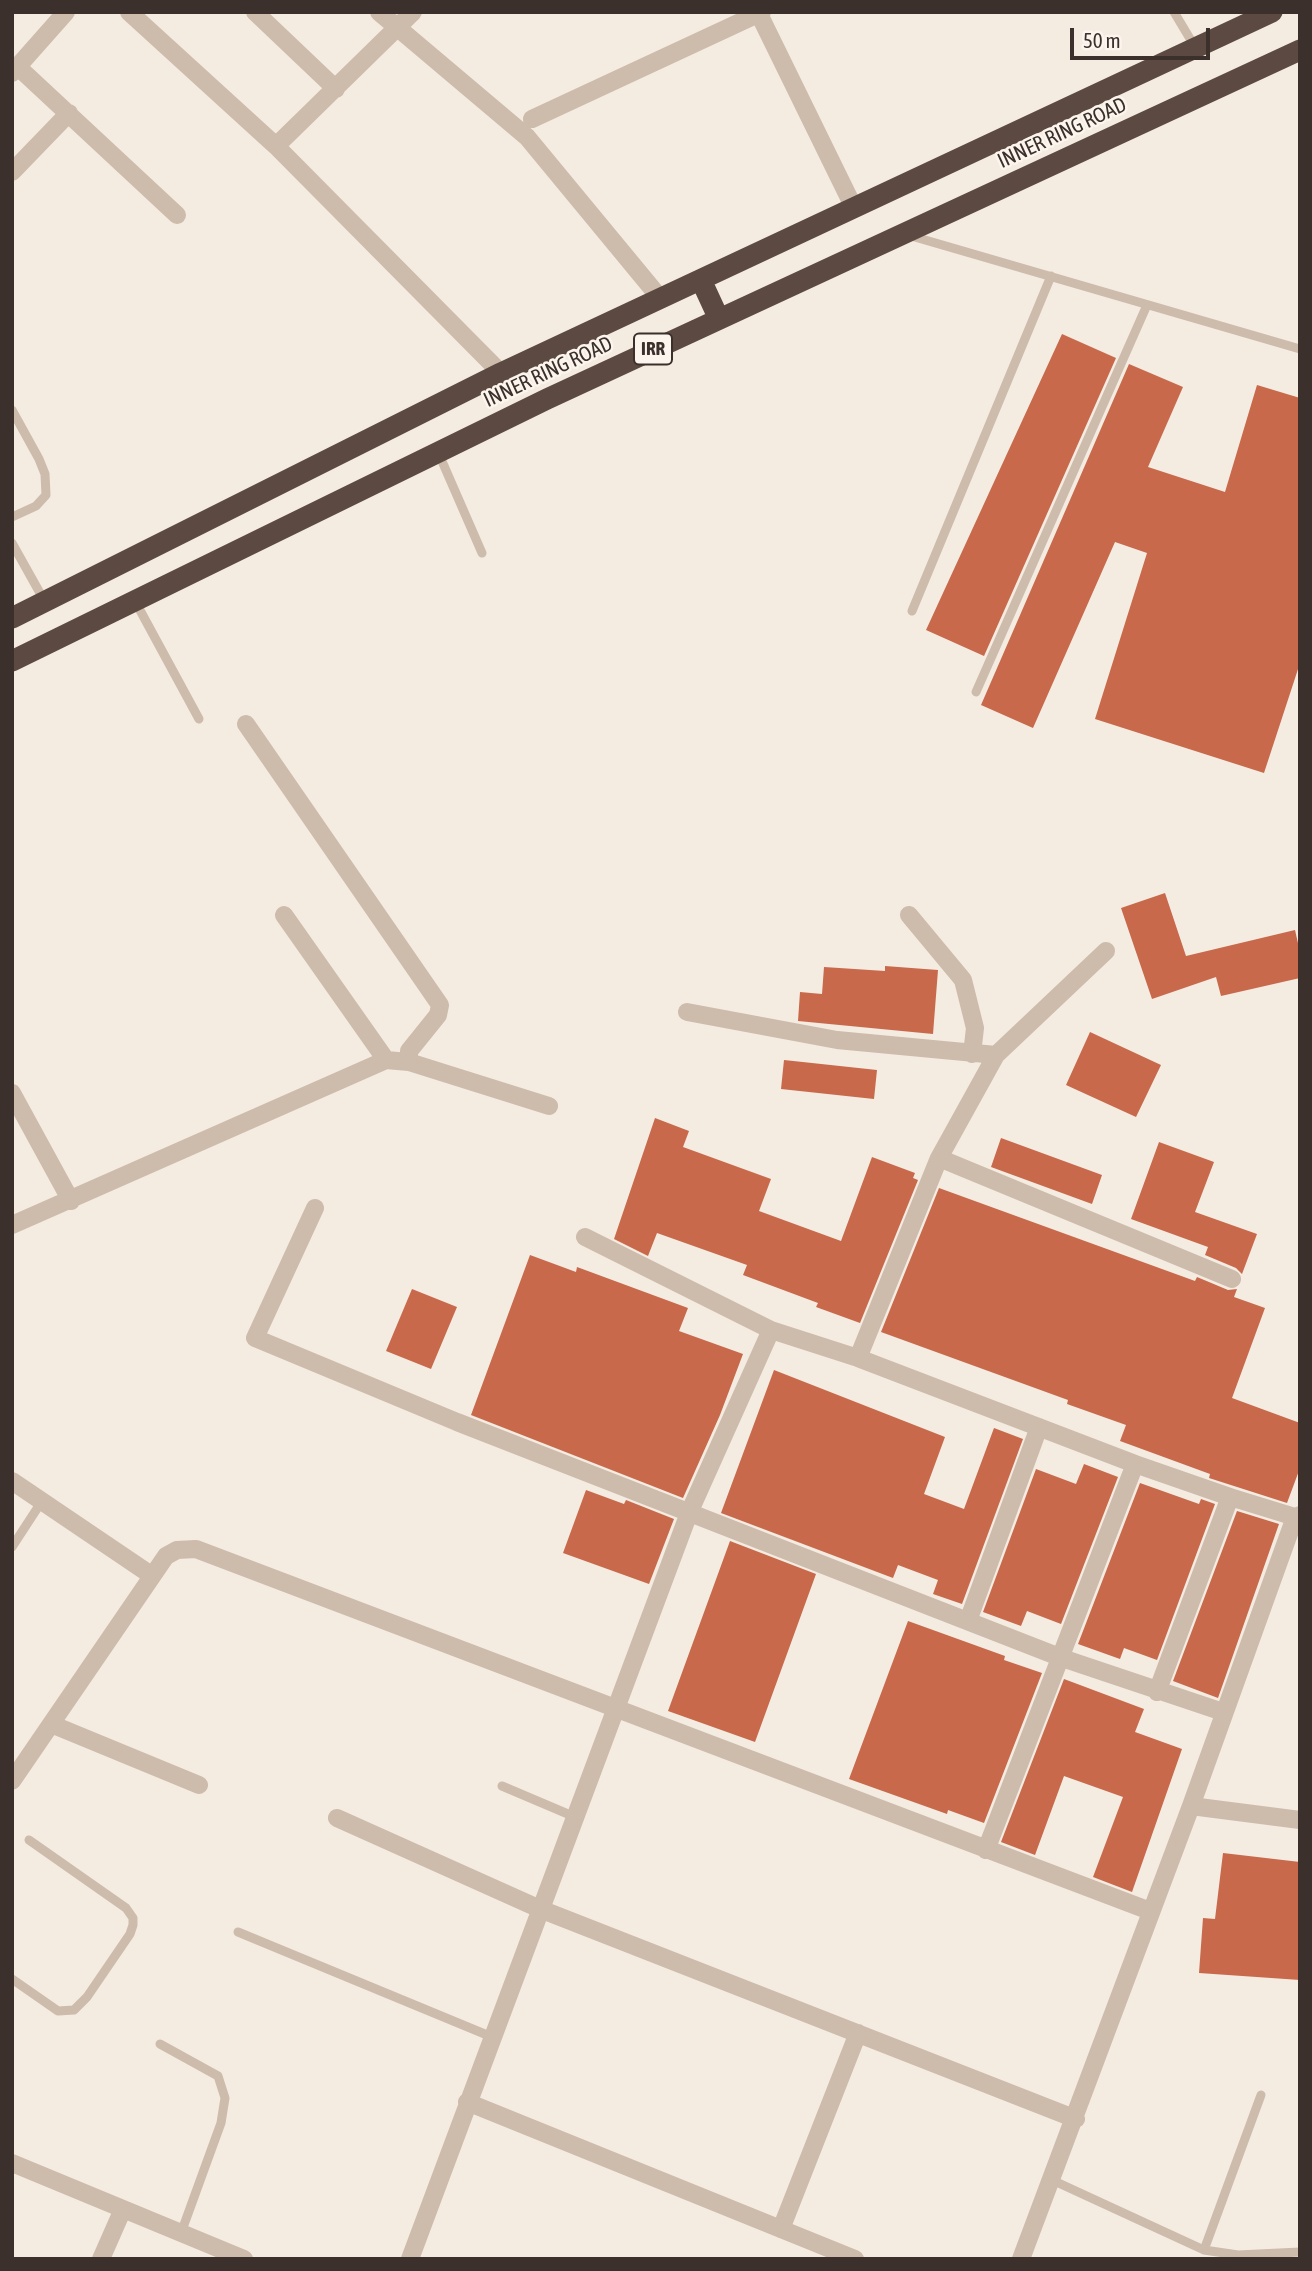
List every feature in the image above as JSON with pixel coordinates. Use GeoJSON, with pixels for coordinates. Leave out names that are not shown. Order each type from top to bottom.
{"type":"FeatureCollection","features":[{"type":"Feature","properties":{"kind":"highway","name":"INNER RING ROAD"},"geometry":{"type":"LineString","coordinates":[[12,618],[501,373],[1272,12]]}},
{"type":"Feature","properties":{"kind":"highway","name":"INNER RING ROAD"},"geometry":{"type":"LineString","coordinates":[[12,661],[719,318],[1300,50]]}},
{"type":"Feature","properties":{"kind":"highway"},"geometry":{"type":"LineString","coordinates":[[701,280],[719,318]]}},
{"type":"Feature","properties":{"kind":"street"},"geometry":{"type":"LineString","coordinates":[[66,12],[15,70],[69,113],[177,215]]}},
{"type":"Feature","properties":{"kind":"street"},"geometry":{"type":"LineString","coordinates":[[130,12],[276,146],[501,373]]}},
{"type":"Feature","properties":{"kind":"street"},"geometry":{"type":"LineString","coordinates":[[255,12],[336,89]]}},
{"type":"Feature","properties":{"kind":"street"},"geometry":{"type":"LineString","coordinates":[[379,12],[527,138],[660,298]]}},
{"type":"Feature","properties":{"kind":"street"},"geometry":{"type":"LineString","coordinates":[[276,146],[414,12]]}},
{"type":"Feature","properties":{"kind":"street"},"geometry":{"type":"LineString","coordinates":[[532,119],[759,13],[854,208]]}},
{"type":"Feature","properties":{"kind":"street"},"geometry":{"type":"LineString","coordinates":[[12,172],[69,113]]}},
{"type":"Feature","properties":{"kind":"street"},"geometry":{"type":"LineString","coordinates":[[246,724],[440,1005],[438,1015],[414,1041],[409,1051],[409,1062]]}},
{"type":"Feature","properties":{"kind":"street"},"geometry":{"type":"LineString","coordinates":[[284,915],[386,1060]]}},
{"type":"Feature","properties":{"kind":"street"},"geometry":{"type":"LineString","coordinates":[[909,915],[962,980],[975,1028],[972,1054]]}},
{"type":"Feature","properties":{"kind":"street"},"geometry":{"type":"LineString","coordinates":[[858,1358],[939,1158],[996,1055],[1106,951]]}},
{"type":"Feature","properties":{"kind":"street"},"geometry":{"type":"LineString","coordinates":[[687,1012],[837,1040],[996,1055]]}},
{"type":"Feature","properties":{"kind":"street"},"geometry":{"type":"LineString","coordinates":[[12,1225],[386,1060],[409,1062],[549,1106]]}},
{"type":"Feature","properties":{"kind":"street"},"geometry":{"type":"LineString","coordinates":[[12,1093],[71,1201]]}},
{"type":"Feature","properties":{"kind":"street"},"geometry":{"type":"LineString","coordinates":[[939,1158],[1232,1279]]}},
{"type":"Feature","properties":{"kind":"street"},"geometry":{"type":"LineString","coordinates":[[315,1208],[255,1338],[457,1422],[1062,1658],[1223,1712]]}},
{"type":"Feature","properties":{"kind":"street"},"geometry":{"type":"LineString","coordinates":[[585,1237],[771,1330],[858,1358],[1135,1464],[1230,1497],[1297,1516],[1076,2119],[1021,2259]]}},
{"type":"Feature","properties":{"kind":"street"},"geometry":{"type":"LineString","coordinates":[[410,2259],[689,1513],[771,1330]]}},
{"type":"Feature","properties":{"kind":"street"},"geometry":{"type":"LineString","coordinates":[[968,1621],[1039,1427]]}},
{"type":"Feature","properties":{"kind":"street"},"geometry":{"type":"LineString","coordinates":[[986,1850],[1135,1464]]}},
{"type":"Feature","properties":{"kind":"street"},"geometry":{"type":"LineString","coordinates":[[12,1481],[151,1576]]}},
{"type":"Feature","properties":{"kind":"street"},"geometry":{"type":"LineString","coordinates":[[1157,1692],[1230,1497]]}},
{"type":"Feature","properties":{"kind":"street"},"geometry":{"type":"LineString","coordinates":[[14,1775],[166,1556],[177,1550],[196,1549],[1150,1911]]}},
{"type":"Feature","properties":{"kind":"street"},"geometry":{"type":"LineString","coordinates":[[51,1724],[199,1785]]}},
{"type":"Feature","properties":{"kind":"street"},"geometry":{"type":"LineString","coordinates":[[1191,1806],[1300,1820]]}},
{"type":"Feature","properties":{"kind":"street"},"geometry":{"type":"LineString","coordinates":[[337,1818],[540,1909],[1076,2119]]}},
{"type":"Feature","properties":{"kind":"street"},"geometry":{"type":"LineString","coordinates":[[781,2229],[858,2033]]}},
{"type":"Feature","properties":{"kind":"street"},"geometry":{"type":"LineString","coordinates":[[467,2102],[855,2259]]}},
{"type":"Feature","properties":{"kind":"street"},"geometry":{"type":"LineString","coordinates":[[12,2163],[244,2259]]}},
{"type":"Feature","properties":{"kind":"street"},"geometry":{"type":"LineString","coordinates":[[101,2259],[124,2209]]}},
{"type":"Feature","properties":{"kind":"lane"},"geometry":{"type":"LineString","coordinates":[[1174,12],[1196,48]]}},
{"type":"Feature","properties":{"kind":"lane"},"geometry":{"type":"LineString","coordinates":[[903,234],[1300,349]]}},
{"type":"Feature","properties":{"kind":"lane"},"geometry":{"type":"LineString","coordinates":[[912,611],[1051,276]]}},
{"type":"Feature","properties":{"kind":"lane"},"geometry":{"type":"LineString","coordinates":[[976,692],[1147,305]]}},
{"type":"Feature","properties":{"kind":"lane"},"geometry":{"type":"LineString","coordinates":[[12,410],[39,458],[45,474],[46,495],[36,506],[12,517]]}},
{"type":"Feature","properties":{"kind":"lane"},"geometry":{"type":"LineString","coordinates":[[438,452],[482,553]]}},
{"type":"Feature","properties":{"kind":"lane"},"geometry":{"type":"LineString","coordinates":[[12,543],[44,602]]}},
{"type":"Feature","properties":{"kind":"lane"},"geometry":{"type":"LineString","coordinates":[[135,601],[199,719]]}},
{"type":"Feature","properties":{"kind":"lane"},"geometry":{"type":"LineString","coordinates":[[12,1547],[42,1501]]}},
{"type":"Feature","properties":{"kind":"lane"},"geometry":{"type":"LineString","coordinates":[[502,1786],[575,1817]]}},
{"type":"Feature","properties":{"kind":"lane"},"geometry":{"type":"LineString","coordinates":[[12,1979],[58,2011],[74,2010],[87,1997],[130,1934],[133,1925],[126,1908],[29,1840]]}},
{"type":"Feature","properties":{"kind":"lane"},"geometry":{"type":"LineString","coordinates":[[238,1932],[492,2036]]}},
{"type":"Feature","properties":{"kind":"lane"},"geometry":{"type":"LineString","coordinates":[[160,2045],[218,2076],[225,2098],[220,2123],[181,2233]]}},
{"type":"Feature","properties":{"kind":"lane"},"geometry":{"type":"LineString","coordinates":[[1204,2250],[1261,2095]]}},
{"type":"Feature","properties":{"kind":"lane"},"geometry":{"type":"LineString","coordinates":[[1052,2180],[1204,2250],[1238,2255],[1300,2252]]}},
{"type":"Feature","properties":{"kind":"building"},"geometry":{"type":"Polygon","coordinates":[[[1062,334],[1116,358],[984,656],[926,630],[1062,334]]]}},
{"type":"Feature","properties":{"kind":"building"},"geometry":{"type":"Polygon","coordinates":[[[1129,364],[1183,387],[1148,467],[1225,492],[1257,385],[1300,398],[1300,663],[1264,773],[1095,719],[1147,553],[1115,542],[1033,728],[981,705],[1129,364]]]}},
{"type":"Feature","properties":{"kind":"building"},"geometry":{"type":"Polygon","coordinates":[[[1165,893],[1186,956],[1295,930],[1300,952],[1300,978],[1221,996],[1216,977],[1152,999],[1121,908],[1165,893]]]}},
{"type":"Feature","properties":{"kind":"building"},"geometry":{"type":"Polygon","coordinates":[[[885,966],[938,970],[933,1034],[798,1021],[800,992],[822,994],[824,967],[885,971],[885,966]]]}},
{"type":"Feature","properties":{"kind":"building"},"geometry":{"type":"Polygon","coordinates":[[[1090,1032],[1161,1065],[1136,1117],[1066,1085],[1090,1032]]]}},
{"type":"Feature","properties":{"kind":"building"},"geometry":{"type":"Polygon","coordinates":[[[784,1060],[877,1070],[874,1099],[781,1089],[784,1060]]]}},
{"type":"Feature","properties":{"kind":"building"},"geometry":{"type":"Polygon","coordinates":[[[655,1118],[689,1131],[683,1147],[771,1179],[759,1211],[841,1241],[872,1157],[915,1173],[913,1178],[918,1180],[860,1323],[816,1307],[818,1303],[743,1275],[747,1265],[657,1233],[648,1256],[614,1239],[655,1118]]]}},
{"type":"Feature","properties":{"kind":"building"},"geometry":{"type":"Polygon","coordinates":[[[1001,1138],[1102,1175],[1092,1204],[991,1167],[1001,1138]]]}},
{"type":"Feature","properties":{"kind":"building"},"geometry":{"type":"Polygon","coordinates":[[[1159,1142],[1214,1162],[1195,1212],[1257,1234],[1242,1274],[1236,1268],[1205,1255],[1208,1247],[1131,1219],[1159,1142]]]}},
{"type":"Feature","properties":{"kind":"building"},"geometry":{"type":"Polygon","coordinates":[[[939,1188],[1195,1281],[1197,1277],[1228,1290],[1237,1289],[1234,1297],[1265,1308],[1232,1398],[1300,1423],[1300,1468],[1287,1503],[1209,1478],[1210,1474],[1120,1441],[1126,1425],[1067,1404],[1068,1400],[881,1332],[939,1188]]]}},
{"type":"Feature","properties":{"kind":"building"},"geometry":{"type":"Polygon","coordinates":[[[530,1255],[576,1272],[577,1267],[688,1308],[679,1331],[743,1354],[720,1415],[683,1498],[471,1415],[530,1255]]]}},
{"type":"Feature","properties":{"kind":"building"},"geometry":{"type":"Polygon","coordinates":[[[412,1289],[457,1307],[431,1369],[386,1351],[412,1289]]]}},
{"type":"Feature","properties":{"kind":"building"},"geometry":{"type":"Polygon","coordinates":[[[774,1370],[945,1437],[924,1494],[964,1509],[994,1428],[1023,1439],[962,1604],[933,1594],[938,1580],[898,1565],[893,1578],[721,1513],[774,1370]]]}},
{"type":"Feature","properties":{"kind":"building"},"geometry":{"type":"Polygon","coordinates":[[[1084,1464],[1118,1477],[1061,1624],[1027,1611],[1021,1626],[983,1612],[1036,1469],[1076,1484],[1084,1464]]]}},
{"type":"Feature","properties":{"kind":"building"},"geometry":{"type":"Polygon","coordinates":[[[1140,1483],[1199,1504],[1201,1499],[1215,1504],[1157,1660],[1124,1648],[1120,1659],[1078,1644],[1140,1483]]]}},
{"type":"Feature","properties":{"kind":"building"},"geometry":{"type":"Polygon","coordinates":[[[586,1490],[624,1504],[626,1500],[674,1519],[649,1584],[563,1553],[586,1490]]]}},
{"type":"Feature","properties":{"kind":"building"},"geometry":{"type":"Polygon","coordinates":[[[1237,1511],[1279,1524],[1218,1698],[1173,1681],[1237,1511]]]}},
{"type":"Feature","properties":{"kind":"building"},"geometry":{"type":"Polygon","coordinates":[[[730,1541],[816,1574],[755,1742],[668,1711],[730,1541]]]}},
{"type":"Feature","properties":{"kind":"building"},"geometry":{"type":"Polygon","coordinates":[[[908,1621],[1005,1656],[1004,1660],[1042,1673],[984,1823],[948,1810],[947,1814],[849,1779],[908,1621]]]}},
{"type":"Feature","properties":{"kind":"building"},"geometry":{"type":"Polygon","coordinates":[[[1064,1679],[1144,1709],[1135,1732],[1182,1749],[1132,1892],[1093,1877],[1123,1797],[1064,1776],[1035,1855],[1001,1842],[1064,1679]]]}},
{"type":"Feature","properties":{"kind":"building"},"geometry":{"type":"Polygon","coordinates":[[[1223,1853],[1300,1862],[1300,1980],[1199,1973],[1203,1918],[1215,1919],[1223,1853]]]}}]}
